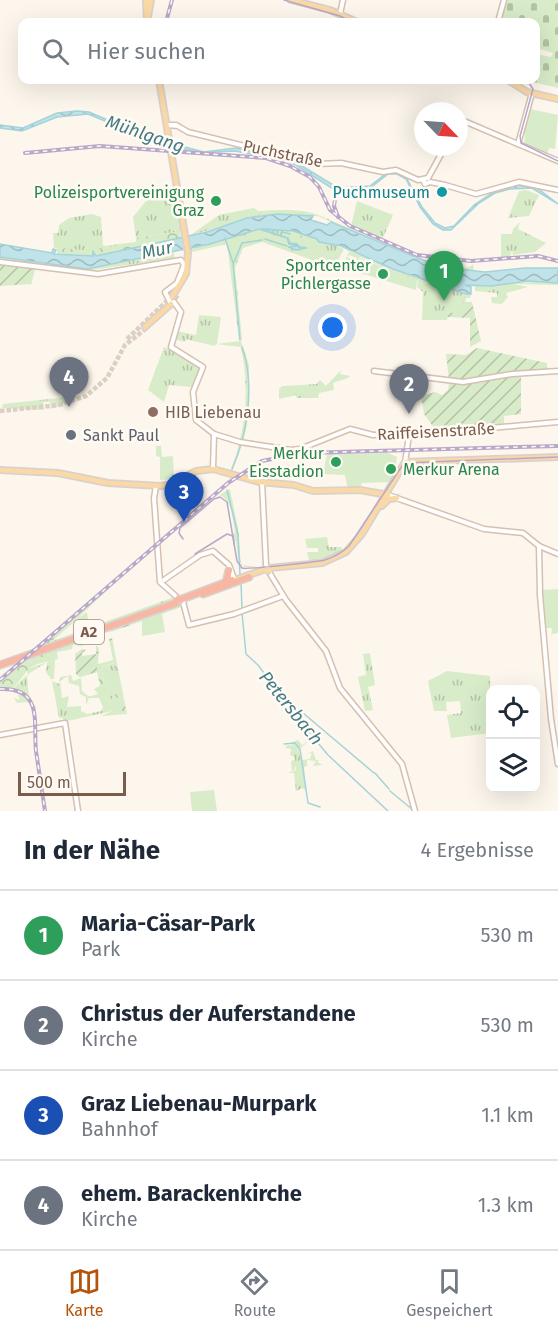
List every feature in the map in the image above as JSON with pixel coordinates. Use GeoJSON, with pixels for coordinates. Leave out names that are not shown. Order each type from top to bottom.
{"type":"FeatureCollection","features":[{"type":"Feature","properties":{"kind":"highway"},"geometry":{"type":"LineString","coordinates":[[202,594],[246,576]]}},
{"type":"Feature","properties":{"kind":"highway","name":"A2"},"geometry":{"type":"LineString","coordinates":[[0,664],[202,594],[232,578]]}},
{"type":"Feature","properties":{"kind":"highway","name":"A2"},"geometry":{"type":"LineString","coordinates":[[181,600],[232,578]]}},
{"type":"Feature","properties":{"kind":"main road"},"geometry":{"type":"LineString","coordinates":[[147,0],[147,18]]}},
{"type":"Feature","properties":{"kind":"main road"},"geometry":{"type":"LineString","coordinates":[[291,0],[340,13],[349,18]]}},
{"type":"Feature","properties":{"kind":"main road"},"geometry":{"type":"LineString","coordinates":[[298,0],[352,18]]}},
{"type":"Feature","properties":{"kind":"main road"},"geometry":{"type":"LineString","coordinates":[[340,13],[343,0]]}},
{"type":"Feature","properties":{"kind":"main road"},"geometry":{"type":"LineString","coordinates":[[499,18],[504,0]]}},
{"type":"Feature","properties":{"kind":"main road"},"geometry":{"type":"LineString","coordinates":[[144,327],[173,299],[186,274],[189,253],[161,84]]}},
{"type":"Feature","properties":{"kind":"main road"},"geometry":{"type":"LineString","coordinates":[[516,84],[532,93],[558,98]]}},
{"type":"Feature","properties":{"kind":"main road"},"geometry":{"type":"LineString","coordinates":[[518,84],[558,98]]}},
{"type":"Feature","properties":{"kind":"main road"},"geometry":{"type":"LineString","coordinates":[[521,144],[521,133],[532,93]]}},
{"type":"Feature","properties":{"kind":"main road"},"geometry":{"type":"LineString","coordinates":[[468,123],[558,161]]}},
{"type":"Feature","properties":{"kind":"main road","name":"Puchstraße"},"geometry":{"type":"LineString","coordinates":[[168,125],[315,164],[341,163],[382,172],[396,170],[476,194],[519,182],[558,190]]}},
{"type":"Feature","properties":{"kind":"main road"},"geometry":{"type":"LineString","coordinates":[[427,180],[440,156]]}},
{"type":"Feature","properties":{"kind":"main road"},"geometry":{"type":"LineString","coordinates":[[0,262],[98,274],[182,260],[184,265],[178,281],[165,292],[173,299],[181,312],[171,347],[202,364],[204,371],[193,392],[195,417],[214,434],[213,469]]}},
{"type":"Feature","properties":{"kind":"main road"},"geometry":{"type":"LineString","coordinates":[[375,371],[463,382],[512,374],[558,371]]}},
{"type":"Feature","properties":{"kind":"main road","name":"Raiffeisenstraße"},"geometry":{"type":"LineString","coordinates":[[214,434],[241,442],[291,450],[300,449],[350,429],[371,435],[408,435],[558,422]]}},
{"type":"Feature","properties":{"kind":"main road"},"geometry":{"type":"LineString","coordinates":[[163,581],[197,558],[214,551],[216,556],[224,561],[232,578],[268,569],[333,562],[352,550],[382,504],[405,464],[408,435]]}},
{"type":"Feature","properties":{"kind":"main road"},"geometry":{"type":"LineString","coordinates":[[405,464],[558,458]]}},
{"type":"Feature","properties":{"kind":"main road"},"geometry":{"type":"LineString","coordinates":[[0,470],[58,472],[100,482],[156,486],[171,484],[196,471],[213,469],[262,482],[294,485],[317,491],[376,493],[397,498],[484,529],[523,533],[539,546],[558,554]]}},
{"type":"Feature","properties":{"kind":"main road"},"geometry":{"type":"LineString","coordinates":[[262,482],[268,569],[283,596],[326,651],[346,697],[402,764],[415,811]]}},
{"type":"Feature","properties":{"kind":"main road"},"geometry":{"type":"LineString","coordinates":[[156,486],[154,498],[163,581],[181,600],[189,625],[242,611],[283,596]]}},
{"type":"Feature","properties":{"kind":"main road"},"geometry":{"type":"LineString","coordinates":[[376,493],[381,496],[382,504]]}},
{"type":"Feature","properties":{"kind":"main road"},"geometry":{"type":"LineString","coordinates":[[382,504],[389,499],[397,498]]}},
{"type":"Feature","properties":{"kind":"main road"},"geometry":{"type":"LineString","coordinates":[[539,546],[540,596],[551,719],[558,764]]}},
{"type":"Feature","properties":{"kind":"main road"},"geometry":{"type":"LineString","coordinates":[[0,735],[65,723],[78,811]]}},
{"type":"Feature","properties":{"kind":"green space"},"geometry":{"type":"Polygon","coordinates":[[[506,0],[558,0],[558,88],[540,84],[540,55],[551,57],[553,53],[540,49],[540,18],[501,18],[506,0]]]}},
{"type":"Feature","properties":{"kind":"green space"},"geometry":{"type":"Polygon","coordinates":[[[530,109],[558,115],[555,149],[549,148],[547,154],[524,144],[525,135],[522,133],[530,109]]]}},
{"type":"Feature","properties":{"kind":"green space"},"geometry":{"type":"Polygon","coordinates":[[[526,190],[539,195],[529,216],[508,218],[519,191],[526,190]]]}},
{"type":"Feature","properties":{"kind":"green space"},"geometry":{"type":"Polygon","coordinates":[[[177,193],[181,217],[174,218],[179,223],[175,232],[136,238],[133,217],[146,201],[177,193]]]}},
{"type":"Feature","properties":{"kind":"green space"},"geometry":{"type":"Polygon","coordinates":[[[357,201],[393,215],[382,240],[351,226],[357,201]]]}},
{"type":"Feature","properties":{"kind":"green space"},"geometry":{"type":"Polygon","coordinates":[[[254,208],[258,211],[308,212],[322,217],[420,258],[462,268],[473,264],[474,271],[423,262],[318,216],[261,215],[189,236],[219,215],[254,208]]]}},
{"type":"Feature","properties":{"kind":"green space"},"geometry":{"type":"Polygon","coordinates":[[[92,214],[101,217],[103,246],[136,242],[91,252],[54,248],[53,233],[58,233],[59,225],[69,218],[92,214]]]}},
{"type":"Feature","properties":{"kind":"green space"},"geometry":{"type":"Polygon","coordinates":[[[176,215],[177,219],[181,217],[180,236],[184,237],[95,257],[93,252],[94,256],[57,253],[57,248],[97,251],[97,249],[136,242],[136,238],[175,232],[179,223],[173,224],[174,218],[171,216],[176,215]]]}},
{"type":"Feature","properties":{"kind":"green space"},"geometry":{"type":"Polygon","coordinates":[[[520,222],[518,229],[546,243],[535,252],[513,255],[512,250],[510,257],[501,258],[501,234],[512,234],[513,229],[520,222]]]}},
{"type":"Feature","properties":{"kind":"green space"},"geometry":{"type":"Polygon","coordinates":[[[274,228],[344,249],[334,268],[262,242],[243,248],[235,268],[242,340],[239,340],[227,244],[192,252],[190,247],[274,228]]]}},
{"type":"Feature","properties":{"kind":"green space"},"geometry":{"type":"Polygon","coordinates":[[[345,249],[396,270],[438,283],[437,286],[440,284],[471,295],[470,298],[466,298],[463,313],[448,313],[447,320],[422,320],[423,292],[417,287],[418,281],[360,257],[355,265],[357,258],[349,255],[347,257],[353,260],[352,266],[343,266],[350,271],[340,269],[349,252],[345,249]]]}},
{"type":"Feature","properties":{"kind":"green space"},"geometry":{"type":"Polygon","coordinates":[[[173,251],[175,258],[92,270],[92,272],[0,262],[0,257],[93,268],[173,251]]]}},
{"type":"Feature","properties":{"kind":"green space","name":"Sportcenter Pichlergasse"},"geometry":{"type":"Polygon","coordinates":[[[360,258],[414,279],[417,281],[416,290],[354,271],[360,258]]]}},
{"type":"Feature","properties":{"kind":"green space"},"geometry":{"type":"Polygon","coordinates":[[[0,263],[36,267],[31,284],[0,286],[0,263]]]}},
{"type":"Feature","properties":{"kind":"green space"},"geometry":{"type":"Polygon","coordinates":[[[537,282],[558,283],[558,285],[514,284],[528,287],[506,293],[508,297],[502,304],[492,303],[491,297],[497,297],[497,293],[475,291],[475,286],[537,282]]]}},
{"type":"Feature","properties":{"kind":"green space"},"geometry":{"type":"Polygon","coordinates":[[[463,302],[472,302],[481,341],[470,347],[470,318],[447,317],[448,313],[463,313],[463,302]]]}},
{"type":"Feature","properties":{"kind":"green space"},"geometry":{"type":"Polygon","coordinates":[[[199,315],[221,317],[217,344],[241,341],[249,365],[249,410],[246,430],[232,473],[230,472],[240,441],[245,410],[244,363],[241,347],[216,344],[215,346],[185,339],[186,342],[173,339],[176,331],[196,335],[199,315]]]}},
{"type":"Feature","properties":{"kind":"green space"},"geometry":{"type":"Polygon","coordinates":[[[164,347],[202,367],[196,384],[191,387],[169,385],[164,402],[148,390],[164,347]]]}},
{"type":"Feature","properties":{"kind":"green space"},"geometry":{"type":"Polygon","coordinates":[[[477,348],[547,363],[547,370],[471,381],[449,380],[446,354],[466,355],[477,348]]]}},
{"type":"Feature","properties":{"kind":"green space"},"geometry":{"type":"Polygon","coordinates":[[[341,370],[340,374],[350,376],[333,383],[334,390],[319,393],[318,398],[297,398],[296,395],[279,399],[279,389],[282,386],[317,384],[320,380],[326,386],[341,370]]]}},
{"type":"Feature","properties":{"kind":"green space"},"geometry":{"type":"Polygon","coordinates":[[[521,375],[521,414],[504,416],[504,425],[437,432],[424,414],[421,396],[435,392],[442,395],[448,390],[449,383],[477,383],[521,375]]]}},
{"type":"Feature","properties":{"kind":"green space"},"geometry":{"type":"Polygon","coordinates":[[[68,397],[70,401],[51,409],[50,402],[43,402],[44,410],[2,408],[3,404],[68,397]]]}},
{"type":"Feature","properties":{"kind":"green space"},"geometry":{"type":"Polygon","coordinates":[[[156,446],[161,446],[162,457],[173,456],[174,479],[160,480],[160,457],[156,456],[156,446]]]}},
{"type":"Feature","properties":{"kind":"green space"},"geometry":{"type":"Polygon","coordinates":[[[388,453],[397,457],[393,482],[362,483],[360,489],[348,489],[345,475],[323,474],[327,454],[388,453]]]}},
{"type":"Feature","properties":{"kind":"green space"},"geometry":{"type":"Polygon","coordinates":[[[230,489],[238,529],[241,563],[238,558],[236,541],[232,535],[235,532],[231,511],[224,497],[219,495],[230,489]]]}},
{"type":"Feature","properties":{"kind":"green space"},"geometry":{"type":"Polygon","coordinates":[[[327,537],[329,547],[342,547],[341,552],[354,542],[348,549],[333,558],[316,562],[289,565],[317,561],[309,560],[307,552],[318,552],[318,548],[307,548],[305,539],[327,537]]]}},
{"type":"Feature","properties":{"kind":"green space"},"geometry":{"type":"Polygon","coordinates":[[[121,577],[77,619],[87,612],[89,627],[77,631],[74,622],[65,630],[59,630],[121,577]]]}},
{"type":"Feature","properties":{"kind":"green space"},"geometry":{"type":"Polygon","coordinates":[[[558,589],[558,633],[552,634],[551,638],[552,628],[545,628],[542,590],[558,589]]]}},
{"type":"Feature","properties":{"kind":"green space"},"geometry":{"type":"Polygon","coordinates":[[[174,597],[176,599],[39,647],[59,630],[65,630],[52,641],[174,597]]]}},
{"type":"Feature","properties":{"kind":"green space"},"geometry":{"type":"Polygon","coordinates":[[[181,603],[184,606],[111,632],[110,629],[93,635],[93,640],[83,643],[83,646],[73,645],[72,649],[57,652],[58,659],[32,667],[13,689],[0,690],[0,682],[24,660],[181,603]]]}},
{"type":"Feature","properties":{"kind":"green space"},"geometry":{"type":"Polygon","coordinates":[[[162,613],[165,632],[142,636],[142,619],[162,613]]]}},
{"type":"Feature","properties":{"kind":"green space"},"geometry":{"type":"Polygon","coordinates":[[[112,638],[127,714],[101,716],[112,711],[103,707],[101,691],[101,698],[91,696],[98,694],[94,689],[100,686],[97,672],[80,677],[76,674],[82,656],[96,660],[96,645],[99,648],[98,664],[113,660],[109,639],[112,638]],[[114,663],[101,667],[104,681],[110,688],[105,697],[108,702],[119,692],[114,663]]]}},
{"type":"Feature","properties":{"kind":"green space"},"geometry":{"type":"Polygon","coordinates":[[[82,649],[86,650],[82,656],[96,654],[97,672],[80,677],[76,674],[75,654],[82,649]]]}},
{"type":"Feature","properties":{"kind":"green space"},"geometry":{"type":"Polygon","coordinates":[[[370,653],[375,685],[368,687],[373,710],[365,711],[358,677],[366,675],[363,654],[370,653]]]}},
{"type":"Feature","properties":{"kind":"green space"},"geometry":{"type":"Polygon","coordinates":[[[55,659],[54,679],[51,679],[46,672],[47,662],[27,675],[28,669],[55,659]]]}},
{"type":"Feature","properties":{"kind":"green space"},"geometry":{"type":"Polygon","coordinates":[[[115,663],[119,692],[108,702],[105,697],[110,688],[104,681],[101,667],[115,663]]]}},
{"type":"Feature","properties":{"kind":"green space"},"geometry":{"type":"Polygon","coordinates":[[[447,671],[490,676],[490,685],[486,685],[486,734],[451,738],[447,715],[461,713],[460,701],[446,702],[447,711],[434,711],[428,681],[447,671]]]}},
{"type":"Feature","properties":{"kind":"green space"},"geometry":{"type":"Polygon","coordinates":[[[27,675],[29,698],[36,707],[35,714],[28,702],[17,703],[14,698],[20,700],[13,689],[27,675]]]}},
{"type":"Feature","properties":{"kind":"green space"},"geometry":{"type":"Polygon","coordinates":[[[71,675],[73,681],[81,678],[82,691],[88,696],[101,696],[99,692],[101,691],[105,706],[112,711],[63,722],[63,718],[59,718],[52,681],[59,684],[60,677],[71,675]],[[68,676],[60,681],[62,698],[69,696],[67,707],[81,706],[81,711],[87,714],[101,711],[103,707],[99,698],[89,698],[86,705],[86,697],[80,694],[79,686],[69,683],[68,676]]]}},
{"type":"Feature","properties":{"kind":"green space"},"geometry":{"type":"Polygon","coordinates":[[[298,740],[302,745],[306,743],[305,741],[307,743],[299,749],[301,760],[310,759],[312,753],[307,754],[313,751],[316,760],[319,760],[317,762],[323,765],[313,766],[316,761],[307,760],[307,766],[304,767],[306,791],[303,788],[296,791],[294,773],[288,773],[296,770],[296,764],[292,771],[291,761],[295,760],[290,755],[291,749],[285,748],[288,745],[293,746],[290,743],[298,740]]]}},
{"type":"Feature","properties":{"kind":"green space"},"geometry":{"type":"Polygon","coordinates":[[[214,790],[217,811],[192,811],[190,792],[214,790]]]}},
{"type":"Feature","properties":{"kind":"water"},"geometry":{"type":"Polygon","coordinates":[[[89,112],[150,138],[204,152],[236,148],[294,161],[338,188],[370,186],[388,172],[397,172],[406,177],[422,207],[435,223],[445,228],[454,226],[474,205],[495,191],[517,185],[537,188],[558,204],[532,188],[510,189],[495,193],[479,203],[451,230],[443,230],[433,224],[420,207],[406,179],[397,174],[388,174],[369,189],[333,189],[296,165],[283,160],[235,151],[199,153],[156,142],[88,114],[57,117],[22,131],[0,128],[0,125],[23,128],[57,113],[89,112]]]}},
{"type":"Feature","properties":{"kind":"water","name":"Mur"},"geometry":{"type":"Polygon","coordinates":[[[277,214],[313,216],[311,220],[327,225],[331,222],[440,267],[485,272],[524,268],[558,268],[558,283],[528,281],[491,286],[465,285],[471,287],[471,294],[466,294],[393,269],[341,246],[319,242],[317,239],[293,231],[262,229],[288,238],[290,243],[297,244],[300,248],[306,248],[296,250],[288,247],[298,246],[289,244],[287,238],[259,229],[210,244],[87,269],[0,257],[0,244],[52,253],[53,249],[56,250],[54,254],[93,256],[93,252],[96,256],[207,232],[247,218],[277,214]]]}},
{"type":"Feature","properties":{"kind":"waterway"},"geometry":{"type":"LineString","coordinates":[[268,229],[278,231]]}},
{"type":"Feature","properties":{"kind":"waterway"},"geometry":{"type":"LineString","coordinates":[[282,232],[290,234]]}},
{"type":"Feature","properties":{"kind":"waterway","name":"Petersbach"},"geometry":{"type":"LineString","coordinates":[[225,238],[233,263],[240,340]]}},
{"type":"Feature","properties":{"kind":"waterway"},"geometry":{"type":"LineString","coordinates":[[265,239],[287,246]]}},
{"type":"Feature","properties":{"kind":"waterway"},"geometry":{"type":"LineString","coordinates":[[234,262],[242,243],[262,240]]}},
{"type":"Feature","properties":{"kind":"waterway","name":"Petersbach"},"geometry":{"type":"LineString","coordinates":[[232,469],[246,425],[248,408],[248,376],[242,347]]}},
{"type":"Feature","properties":{"kind":"waterway","name":"Petersbach"},"geometry":{"type":"LineString","coordinates":[[227,490],[238,534],[240,575]]}},
{"type":"Feature","properties":{"kind":"waterway","name":"Petersbach"},"geometry":{"type":"LineString","coordinates":[[241,583],[242,609]]}},
{"type":"Feature","properties":{"kind":"waterway","name":"Petersbach"},"geometry":{"type":"LineString","coordinates":[[242,613],[246,654],[258,665],[277,691],[374,773]]}},
{"type":"Feature","properties":{"kind":"waterway","name":"Petersbach"},"geometry":{"type":"LineString","coordinates":[[285,698],[293,713],[328,755],[388,811]]}},
{"type":"Feature","properties":{"kind":"waterway"},"geometry":{"type":"LineString","coordinates":[[284,744],[295,743],[300,749],[308,803],[320,807]]}},
{"type":"Feature","properties":{"kind":"waterway"},"geometry":{"type":"LineString","coordinates":[[375,773],[389,789]]}},
{"type":"Feature","properties":{"kind":"waterway"},"geometry":{"type":"LineString","coordinates":[[390,791],[413,810]]}},
{"type":"Feature","properties":{"kind":"tunnel"},"geometry":{"type":"LineString","coordinates":[[171,304],[178,295]]}},
{"type":"Feature","properties":{"kind":"tunnel"},"geometry":{"type":"LineString","coordinates":[[127,339],[171,297]]}},
{"type":"Feature","properties":{"kind":"tunnel"},"geometry":{"type":"LineString","coordinates":[[0,411],[59,405],[86,396],[107,378],[125,345],[148,327]]}},
{"type":"Feature","properties":{"kind":"tram line"},"geometry":{"type":"LineString","coordinates":[[284,0],[344,18]]}},
{"type":"Feature","properties":{"kind":"tram line"},"geometry":{"type":"LineString","coordinates":[[530,84],[533,89],[520,136],[521,143],[558,161]]}},
{"type":"Feature","properties":{"kind":"tram line"},"geometry":{"type":"LineString","coordinates":[[183,539],[179,533],[180,528],[214,499],[220,497],[227,502],[237,561],[242,568],[325,560],[349,546],[404,463],[558,457]]}},
{"type":"Feature","properties":{"kind":"tram line"},"geometry":{"type":"LineString","coordinates":[[195,554],[227,534],[233,536],[234,544]]}},
{"type":"Feature","properties":{"kind":"railway"},"geometry":{"type":"LineString","coordinates":[[167,18],[172,0]]}},
{"type":"Feature","properties":{"kind":"railway"},"geometry":{"type":"LineString","coordinates":[[25,153],[100,146],[266,158],[290,166],[310,177],[319,187],[330,210],[350,226],[417,255],[471,261],[538,256],[558,261]]}},
{"type":"Feature","properties":{"kind":"railway"},"geometry":{"type":"LineString","coordinates":[[336,192],[334,206],[338,217]]}},
{"type":"Feature","properties":{"kind":"railway"},"geometry":{"type":"LineString","coordinates":[[0,680],[228,483],[262,461],[302,453],[558,446]]}},
{"type":"Feature","properties":{"kind":"railway"},"geometry":{"type":"LineString","coordinates":[[0,689],[14,690],[24,694],[33,709],[36,751],[45,811]]}},
{"type":"Feature","properties":{"kind":"place","name":"Puchmuseum"},"geometry":{"type":"Point","coordinates":[442,192]}},
{"type":"Feature","properties":{"kind":"place","name":"Polizeisportvereinigung Graz"},"geometry":{"type":"Point","coordinates":[216,201]}},
{"type":"Feature","properties":{"kind":"place","name":"Sportcenter Pichlergasse"},"geometry":{"type":"Point","coordinates":[383,274]}},
{"type":"Feature","properties":{"kind":"place","name":"Maria-Cäsar-Park"},"geometry":{"type":"Point","coordinates":[444,301]}},
{"type":"Feature","properties":{"kind":"place","name":"ehem. Barackenkirche"},"geometry":{"type":"Point","coordinates":[69,407]}},
{"type":"Feature","properties":{"kind":"place","name":"HIB Liebenau"},"geometry":{"type":"Point","coordinates":[153,412]}},
{"type":"Feature","properties":{"kind":"place","name":"Christus der Auferstandene"},"geometry":{"type":"Point","coordinates":[409,414]}},
{"type":"Feature","properties":{"kind":"place","name":"Sankt Paul"},"geometry":{"type":"Point","coordinates":[71,435]}},
{"type":"Feature","properties":{"kind":"place","name":"Merkur Eisstadion"},"geometry":{"type":"Point","coordinates":[336,462]}},
{"type":"Feature","properties":{"kind":"place","name":"Merkur Arena"},"geometry":{"type":"Point","coordinates":[391,469]}},
{"type":"Feature","properties":{"kind":"place","name":"Graz Liebenau-Murpark"},"geometry":{"type":"Point","coordinates":[184,522]}},
{"type":"Feature","properties":{"kind":"water label","name":"Mühlgang"},"geometry":{"type":"Point","coordinates":[145,134]}}]}
